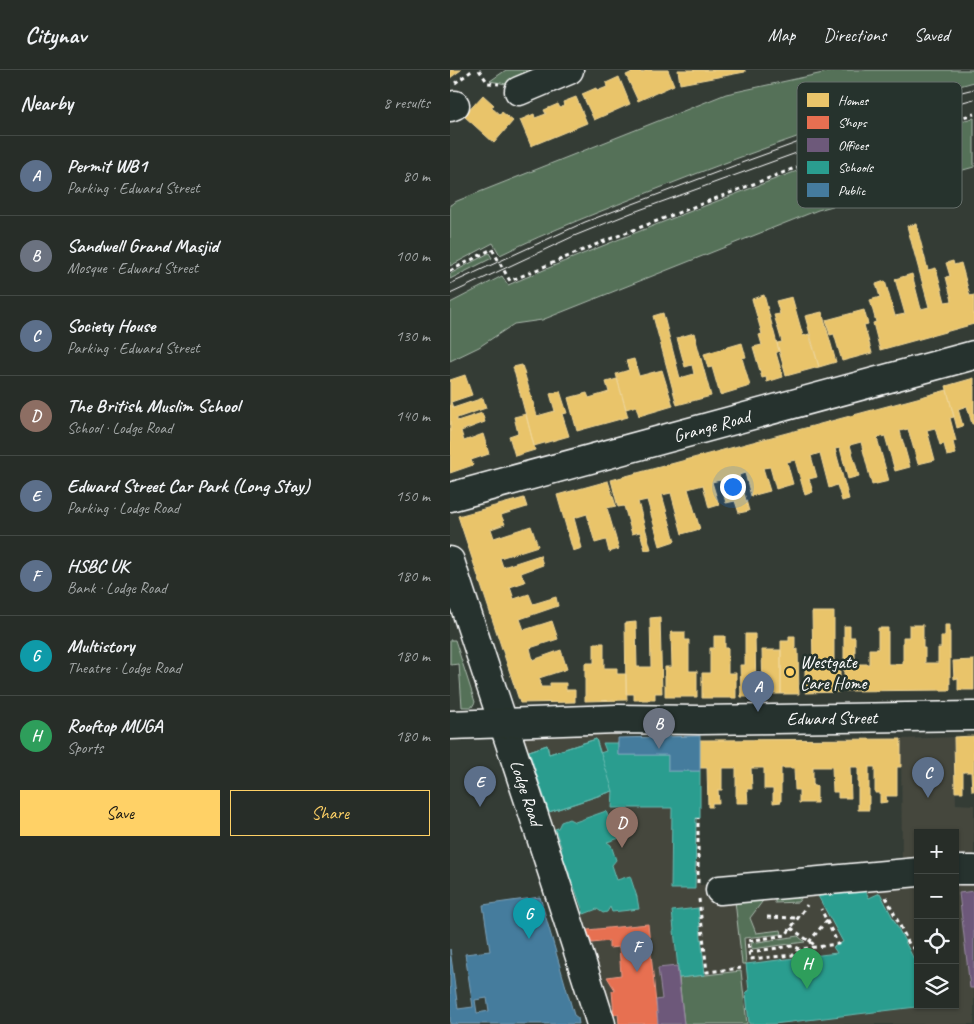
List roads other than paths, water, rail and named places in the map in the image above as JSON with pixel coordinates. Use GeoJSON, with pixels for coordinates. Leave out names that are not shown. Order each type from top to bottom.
{"type":"FeatureCollection","features":[{"type":"Feature","properties":{"kind":"street"},"geometry":{"type":"LineString","coordinates":[[512,88],[569,70]]}},
{"type":"Feature","properties":{"kind":"street","name":"Grange Road"},"geometry":{"type":"LineString","coordinates":[[450,497],[974,355]]}},
{"type":"Feature","properties":{"kind":"street","name":"Lodge Road"},"geometry":{"type":"LineString","coordinates":[[450,561],[502,724],[582,938],[601,1024]]}},
{"type":"Feature","properties":{"kind":"street","name":"Edward Street"},"geometry":{"type":"LineString","coordinates":[[450,725],[617,719],[700,720],[974,716]]}},
{"type":"Feature","properties":{"kind":"street"},"geometry":{"type":"LineString","coordinates":[[959,870],[974,870]]}},
{"type":"Feature","properties":{"kind":"street"},"geometry":{"type":"LineString","coordinates":[[720,890],[914,872]]}},
{"type":"Feature","properties":{"kind":"tram line"},"geometry":{"type":"LineString","coordinates":[[962,92],[974,89]]}},
{"type":"Feature","properties":{"kind":"tram line"},"geometry":{"type":"LineString","coordinates":[[962,102],[974,99]]}},
{"type":"Feature","properties":{"kind":"tram line"},"geometry":{"type":"LineString","coordinates":[[450,284],[585,222],[797,143]]}},
{"type":"Feature","properties":{"kind":"tram line"},"geometry":{"type":"LineString","coordinates":[[450,294],[574,236],[631,213],[797,153]]}},
{"type":"Feature","properties":{"kind":"place","name":"Westgate Care Home"},"geometry":{"type":"Point","coordinates":[790,672]}},
{"type":"Feature","properties":{"kind":"place","name":"Permit WB1"},"geometry":{"type":"Point","coordinates":[758,712]}},
{"type":"Feature","properties":{"kind":"place","name":"Sandwell Grand Masjid"},"geometry":{"type":"Point","coordinates":[659,749]}},
{"type":"Feature","properties":{"kind":"place","name":"Society House"},"geometry":{"type":"Point","coordinates":[928,798]}},
{"type":"Feature","properties":{"kind":"place","name":"Edward Street Car Park (Long Stay)"},"geometry":{"type":"Point","coordinates":[480,807]}},
{"type":"Feature","properties":{"kind":"place","name":"The British Muslim School"},"geometry":{"type":"Point","coordinates":[622,848]}},
{"type":"Feature","properties":{"kind":"place","name":"Multistory"},"geometry":{"type":"Point","coordinates":[529,939]}},
{"type":"Feature","properties":{"kind":"place","name":"HSBC UK"},"geometry":{"type":"Point","coordinates":[637,972]}},
{"type":"Feature","properties":{"kind":"place","name":"Rooftop MUGA"},"geometry":{"type":"Point","coordinates":[807,989]}}]}
